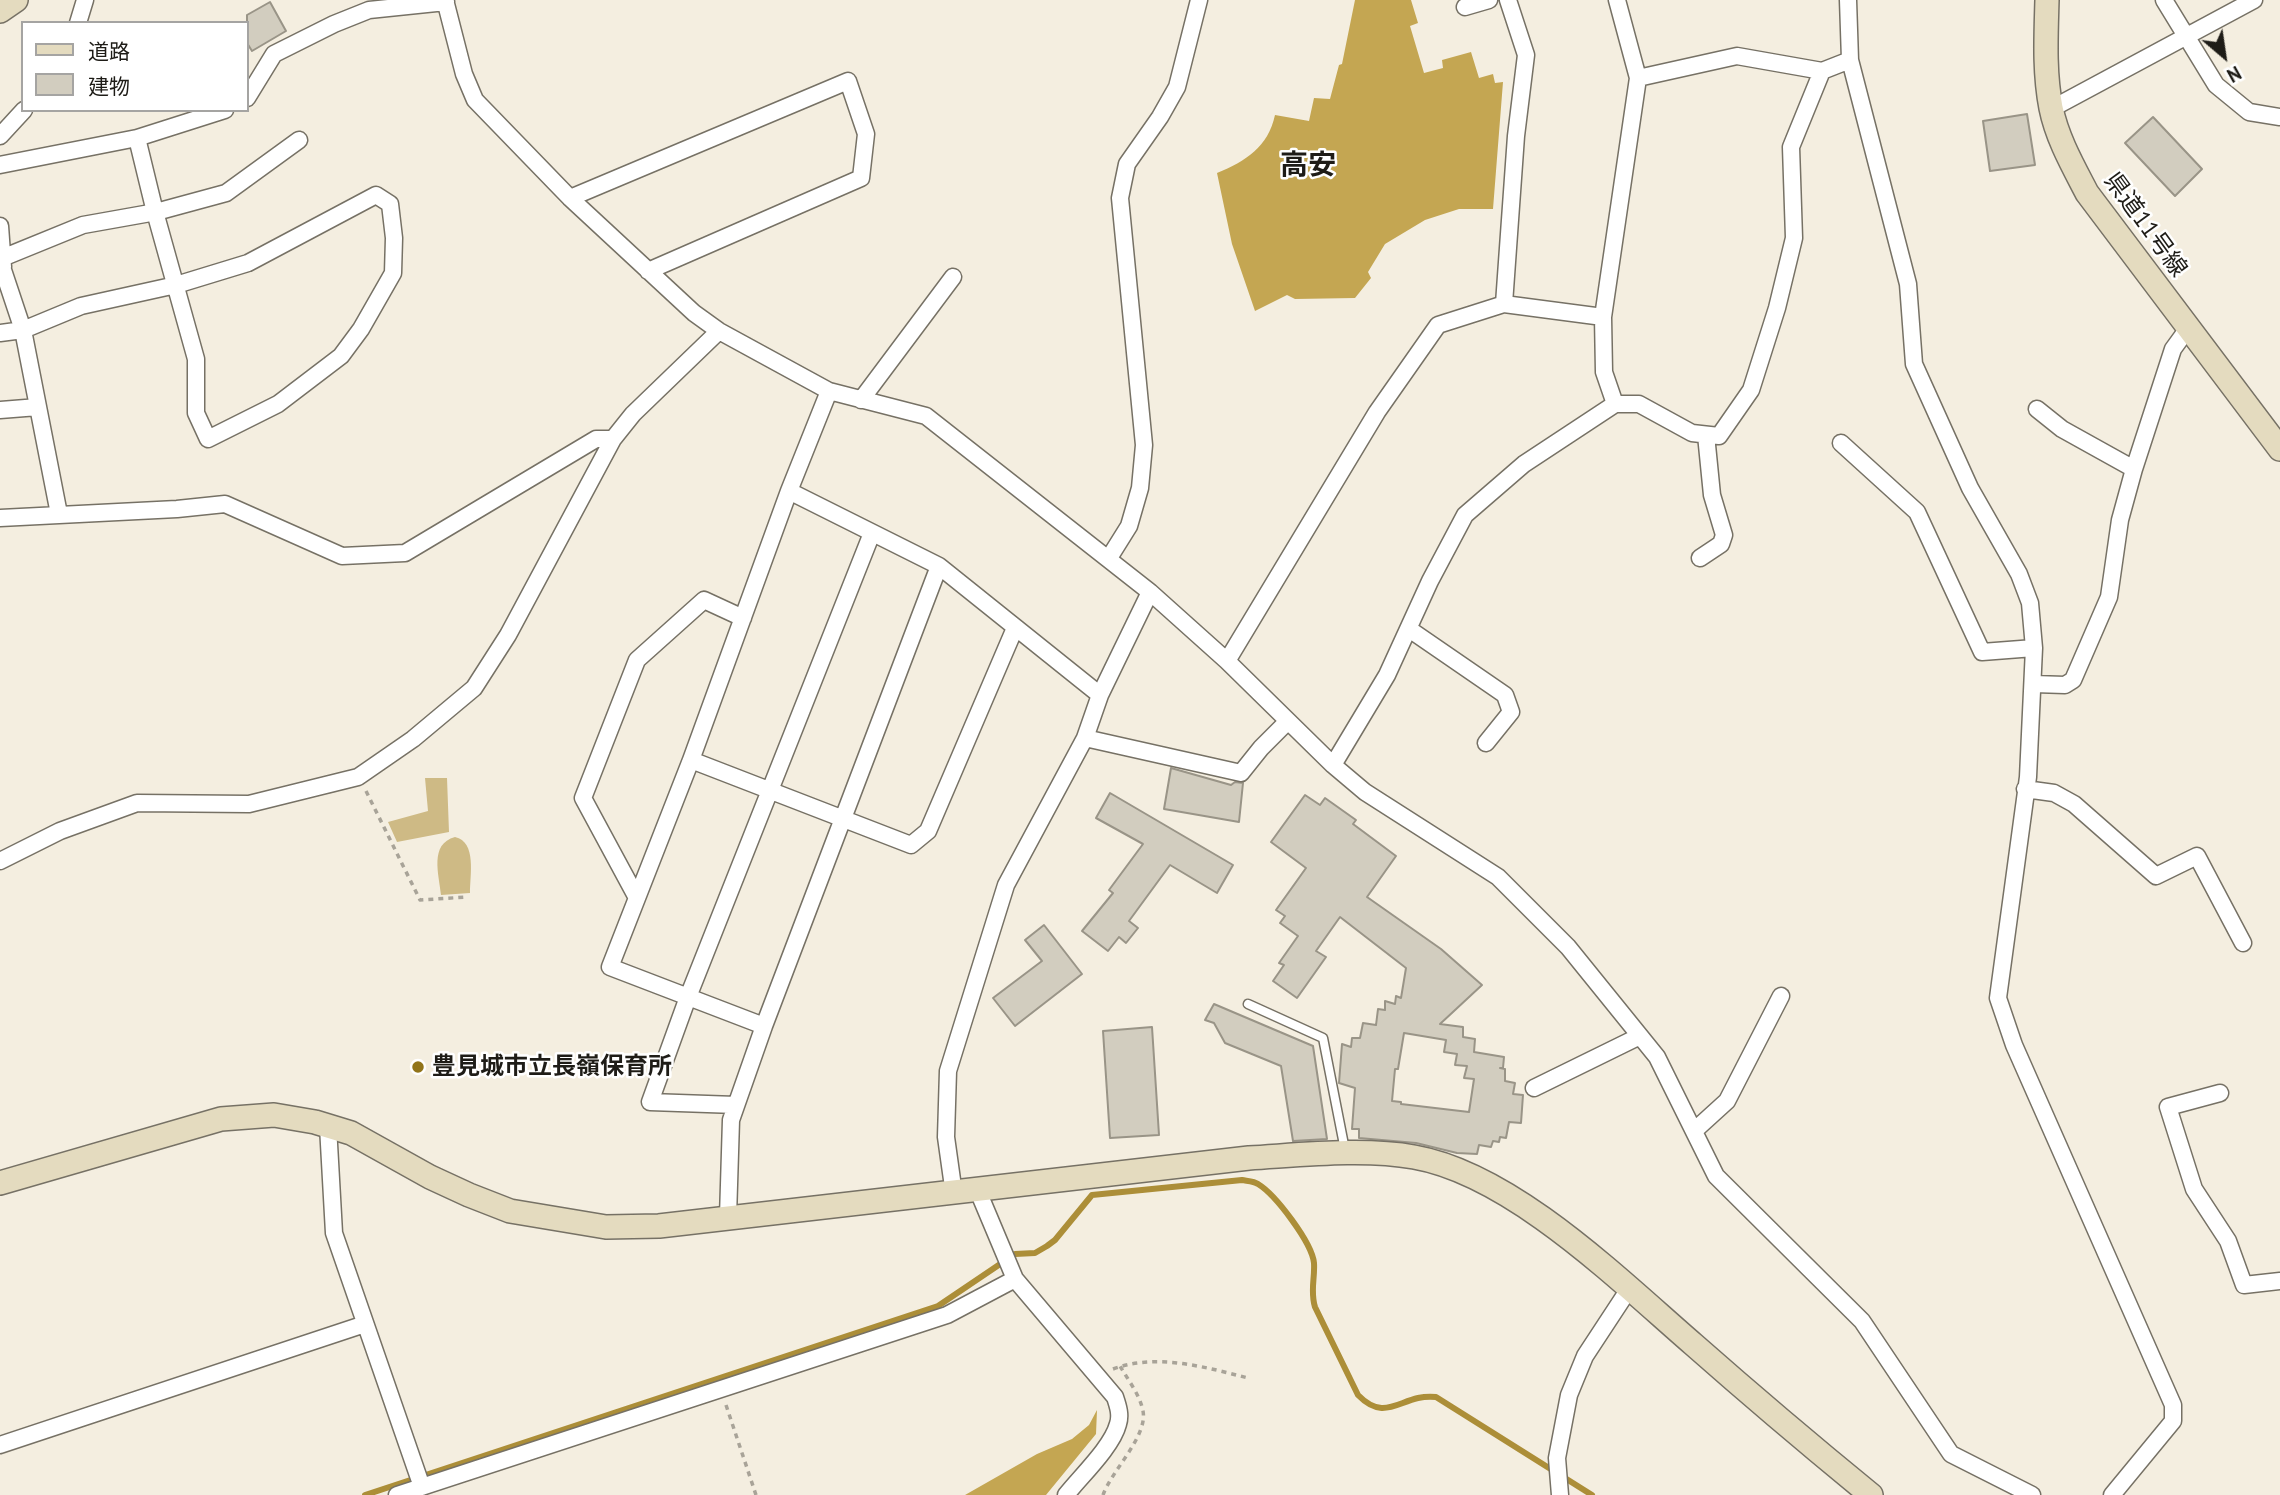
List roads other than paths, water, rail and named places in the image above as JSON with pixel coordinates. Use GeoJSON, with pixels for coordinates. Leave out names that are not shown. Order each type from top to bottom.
{"type":"FeatureCollection","features":[{"type":"Feature","properties":{"kind":"street"},"geometry":{"type":"LineString","coordinates":[[0,12],[16,0]]}},
{"type":"Feature","properties":{"kind":"street"},"geometry":{"type":"LineString","coordinates":[[79,21],[85,0]]}},
{"type":"Feature","properties":{"kind":"street"},"geometry":{"type":"LineString","coordinates":[[1109,558],[1129,526],[1140,488],[1144,445],[1120,198],[1127,164],[1177,87],[1199,0]]}},
{"type":"Feature","properties":{"kind":"street"},"geometry":{"type":"LineString","coordinates":[[1465,7],[1489,0]]}},
{"type":"Feature","properties":{"kind":"street"},"geometry":{"type":"LineString","coordinates":[[1504,304],[1516,136],[1526,55],[1508,0]]}},
{"type":"Feature","properties":{"kind":"street"},"geometry":{"type":"LineString","coordinates":[[1615,404],[1604,372],[1603,317],[1638,78],[1617,0]]}},
{"type":"Feature","properties":{"kind":"street"},"geometry":{"type":"LineString","coordinates":[[1848,0],[1850,60],[1908,284],[1914,364],[1970,488],[2019,574],[2029,603],[2035,648],[2034,684],[2025,789],[1998,998],[2014,1045],[2173,1405],[2173,1421],[2112,1495]]}},
{"type":"Feature","properties":{"kind":"street","name":"県道11号線"},"geometry":{"type":"LineString","coordinates":[[2047,0],[2046,60],[2051,109],[2060,138],[2087,193],[2280,449]]}},
{"type":"Feature","properties":{"kind":"street"},"geometry":{"type":"LineString","coordinates":[[2164,0],[2216,85],[2249,112],[2280,117]]}},
{"type":"Feature","properties":{"kind":"street"},"geometry":{"type":"LineString","coordinates":[[2051,109],[2254,0]]}},
{"type":"Feature","properties":{"kind":"street"},"geometry":{"type":"LineString","coordinates":[[248,96],[274,54],[334,23],[369,10],[446,1],[464,74],[475,100],[570,198],[694,313],[719,331],[829,391],[926,416],[1150,592],[1365,792],[1498,877],[1568,947],[1640,1035],[1657,1057],[1716,1175],[1862,1321],[1951,1454],[2032,1495]]}},
{"type":"Feature","properties":{"kind":"street"},"geometry":{"type":"LineString","coordinates":[[1638,78],[1737,56],[1822,71],[1850,60]]}},
{"type":"Feature","properties":{"kind":"street"},"geometry":{"type":"LineString","coordinates":[[1333,765],[1387,675],[1430,581],[1465,515],[1524,464],[1615,404],[1639,404],[1692,433],[1719,436],[1751,390],[1777,308],[1794,238],[1791,147],[1822,71]]}},
{"type":"Feature","properties":{"kind":"street"},"geometry":{"type":"LineString","coordinates":[[570,198],[848,81],[866,134],[861,178],[648,271]]}},
{"type":"Feature","properties":{"kind":"street"},"geometry":{"type":"LineString","coordinates":[[0,136],[22,112]]}},
{"type":"Feature","properties":{"kind":"street"},"geometry":{"type":"LineString","coordinates":[[0,165],[137,138],[219,112]]}},
{"type":"Feature","properties":{"kind":"street"},"geometry":{"type":"LineString","coordinates":[[0,333],[23,330],[81,306],[176,285],[248,263],[376,195],[390,204],[394,238],[393,274],[361,329],[341,356],[278,404],[208,439],[196,413],[196,359],[176,285],[155,212],[137,138]]}},
{"type":"Feature","properties":{"kind":"street"},"geometry":{"type":"LineString","coordinates":[[2,266],[82,225],[155,212],[226,192],[299,139]]}},
{"type":"Feature","properties":{"kind":"street"},"geometry":{"type":"LineString","coordinates":[[0,226],[2,266],[23,330],[59,514]]}},
{"type":"Feature","properties":{"kind":"street"},"geometry":{"type":"LineString","coordinates":[[861,400],[953,277]]}},
{"type":"Feature","properties":{"kind":"street"},"geometry":{"type":"LineString","coordinates":[[1227,661],[1377,412],[1437,325],[1504,304],[1603,317]]}},
{"type":"Feature","properties":{"kind":"street"},"geometry":{"type":"LineString","coordinates":[[2034,684],[2065,685],[2073,680],[2109,597],[2120,520],[2173,349],[2189,327]]}},
{"type":"Feature","properties":{"kind":"street"},"geometry":{"type":"LineString","coordinates":[[0,861],[60,831],[137,803],[249,804],[358,777],[413,739],[474,688],[508,635],[613,439],[633,414],[719,331]]}},
{"type":"Feature","properties":{"kind":"street"},"geometry":{"type":"LineString","coordinates":[[764,1027],[610,967],[691,760],[789,491],[829,391]]}},
{"type":"Feature","properties":{"kind":"street"},"geometry":{"type":"LineString","coordinates":[[0,411],[38,407]]}},
{"type":"Feature","properties":{"kind":"street"},"geometry":{"type":"LineString","coordinates":[[2037,409],[2063,429],[2134,469]]}},
{"type":"Feature","properties":{"kind":"street"},"geometry":{"type":"LineString","coordinates":[[1700,558],[1721,544],[1724,536],[1712,495],[1706,435]]}},
{"type":"Feature","properties":{"kind":"street"},"geometry":{"type":"LineString","coordinates":[[0,518],[225,504],[342,556],[405,554],[596,439],[613,439]]}},
{"type":"Feature","properties":{"kind":"street"},"geometry":{"type":"LineString","coordinates":[[1841,443],[1916,512],[1982,652],[2035,648]]}},
{"type":"Feature","properties":{"kind":"street"},"geometry":{"type":"LineString","coordinates":[[789,491],[939,566],[1100,695]]}},
{"type":"Feature","properties":{"kind":"street"},"geometry":{"type":"LineString","coordinates":[[736,1105],[650,1102],[688,997],[872,533]]}},
{"type":"Feature","properties":{"kind":"street"},"geometry":{"type":"LineString","coordinates":[[728,1217],[732,1120],[736,1105],[939,566]]}},
{"type":"Feature","properties":{"kind":"street"},"geometry":{"type":"LineString","coordinates":[[954,1194],[946,1137],[948,1071],[1006,885],[1086,738],[1100,695],[1150,592]]}},
{"type":"Feature","properties":{"kind":"street"},"geometry":{"type":"LineString","coordinates":[[637,898],[583,798],[637,660],[704,600],[743,618]]}},
{"type":"Feature","properties":{"kind":"street"},"geometry":{"type":"LineString","coordinates":[[691,760],[911,845],[928,831],[1015,628]]}},
{"type":"Feature","properties":{"kind":"street"},"geometry":{"type":"LineString","coordinates":[[1409,628],[1505,695],[1511,712],[1486,743]]}},
{"type":"Feature","properties":{"kind":"street"},"geometry":{"type":"LineString","coordinates":[[1086,738],[1241,773],[1288,721]]}},
{"type":"Feature","properties":{"kind":"street"},"geometry":{"type":"LineString","coordinates":[[2025,789],[2054,793],[2074,803],[2157,876],[2197,856],[2243,943]]}},
{"type":"Feature","properties":{"kind":"street"},"geometry":{"type":"LineString","coordinates":[[1694,1131],[1727,1101],[1781,996]]}},
{"type":"Feature","properties":{"kind":"street"},"geometry":{"type":"LineString","coordinates":[[1534,1088],[1640,1035]]}},
{"type":"Feature","properties":{"kind":"street"},"geometry":{"type":"LineString","coordinates":[[2220,1093],[2168,1107],[2194,1189],[2228,1241],[2244,1285],[2280,1281]]}},
{"type":"Feature","properties":{"kind":"street"},"geometry":{"type":"LineString","coordinates":[[0,1183],[221,1119],[274,1115],[351,1133],[469,1195],[510,1211],[606,1227],[659,1226],[1249,1158],[1345,1153],[1414,1157],[1454,1169],[1492,1186],[1564,1234],[1786,1426],[1871,1495]]}},
{"type":"Feature","properties":{"kind":"street"},"geometry":{"type":"LineString","coordinates":[[328,1126],[334,1233],[422,1487]]}},
{"type":"Feature","properties":{"kind":"street"},"geometry":{"type":"LineString","coordinates":[[978,1191],[1015,1279],[1115,1397],[1119,1409],[1118,1424],[1108,1444],[1066,1495]]}},
{"type":"Feature","properties":{"kind":"street"},"geometry":{"type":"LineString","coordinates":[[397,1495],[947,1315],[1015,1279]]}},
{"type":"Feature","properties":{"kind":"street"},"geometry":{"type":"LineString","coordinates":[[1560,1495],[1557,1458],[1569,1395],[1585,1356],[1629,1289]]}},
{"type":"Feature","properties":{"kind":"street"},"geometry":{"type":"LineString","coordinates":[[0,1444],[366,1324]]}},
{"type":"Feature","properties":{"kind":"lane"},"geometry":{"type":"LineString","coordinates":[[1248,1004],[1323,1038],[1345,1153]]}},
{"type":"Feature","properties":{"kind":"waterway"},"geometry":{"type":"LineString","coordinates":[[365,1495],[938,1306],[1015,1254],[1035,1253],[1047,1246],[1092,1195],[1242,1180],[1256,1183],[1274,1198],[1307,1244],[1314,1263],[1315,1307],[1358,1395],[1368,1404],[1386,1408],[1414,1399],[1436,1397],[1592,1495]]}},
{"type":"Feature","properties":{"kind":"place","name":"豊見城市立長嶺保育所"},"geometry":{"type":"Point","coordinates":[418,1067]}},
{"type":"Feature","properties":{"kind":"district","name":"高安"},"geometry":{"type":"Point","coordinates":[1308,166]}}]}
